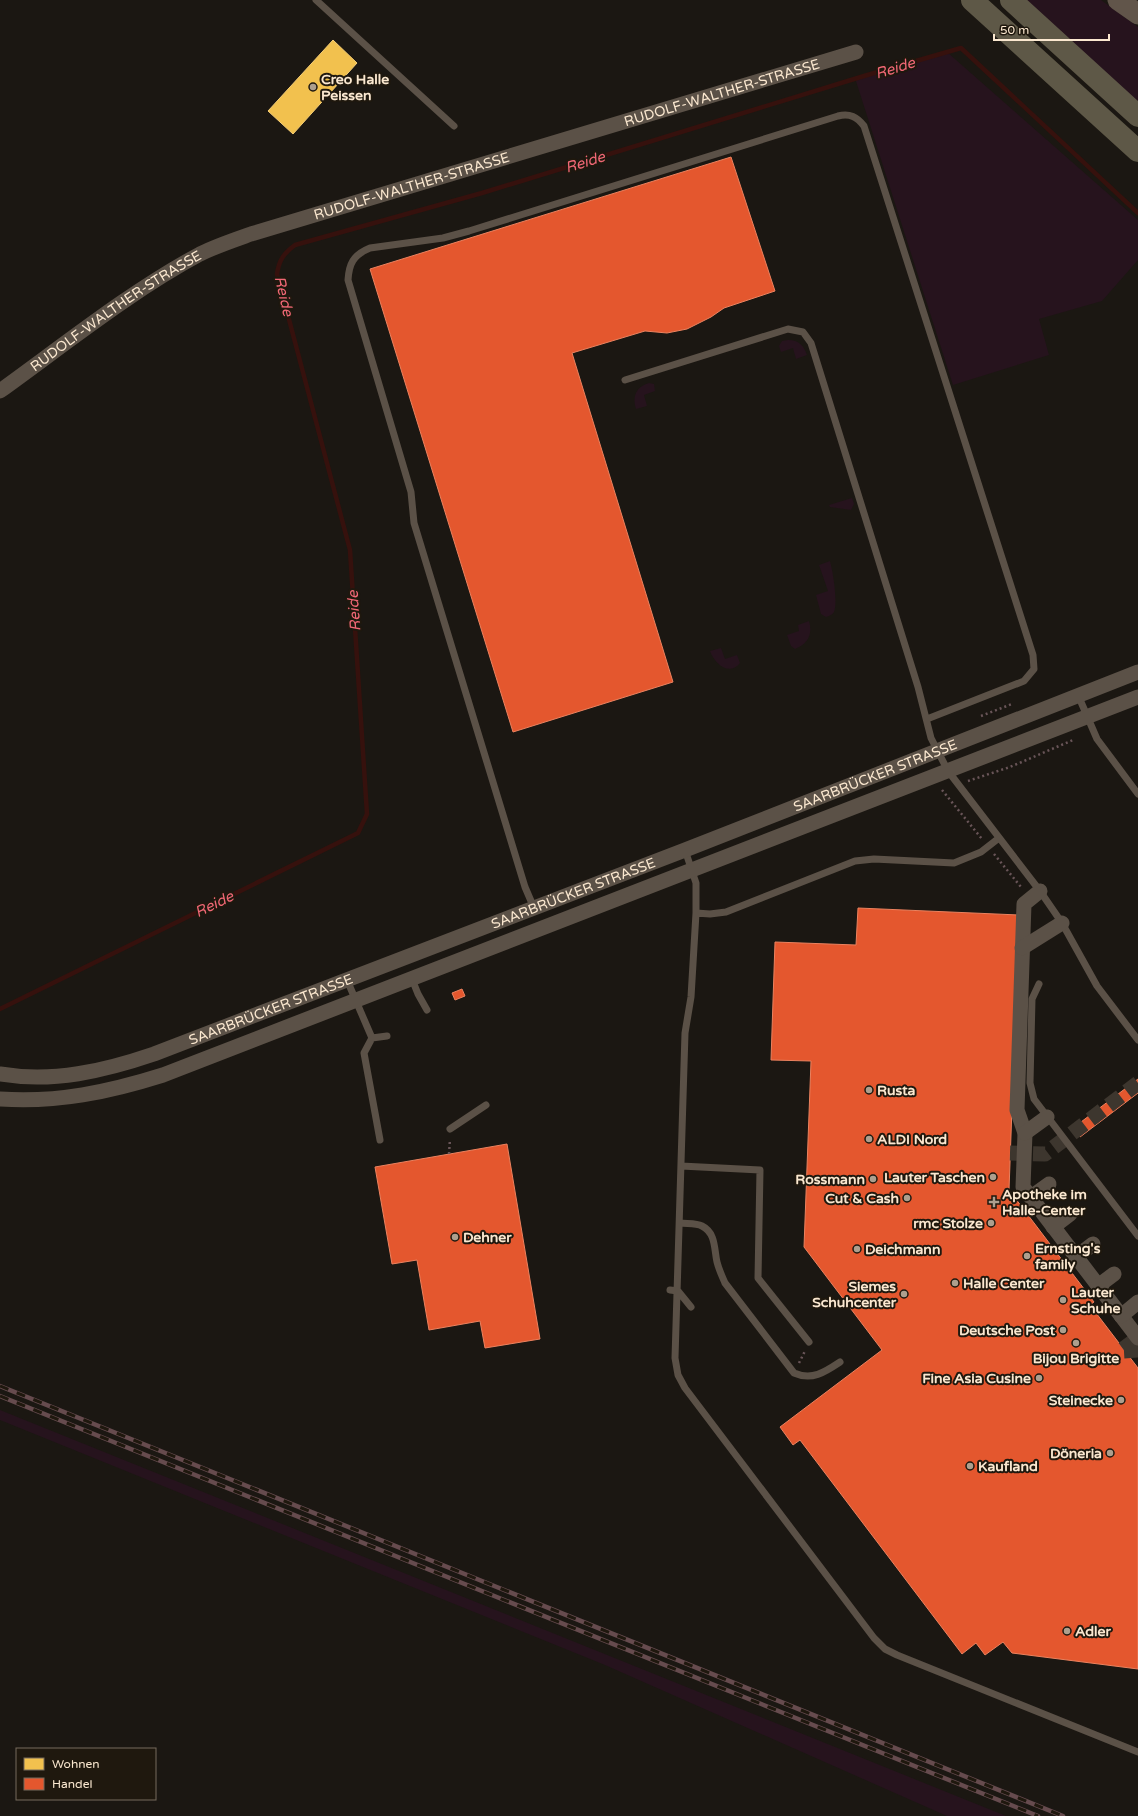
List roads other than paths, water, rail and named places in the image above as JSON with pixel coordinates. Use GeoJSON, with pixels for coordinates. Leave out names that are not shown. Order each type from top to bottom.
{"type":"FeatureCollection","features":[{"type":"Feature","properties":{"kind":"main road"},"geometry":{"type":"LineString","coordinates":[[972,0],[1138,151]]}},
{"type":"Feature","properties":{"kind":"main road"},"geometry":{"type":"LineString","coordinates":[[1011,0],[1138,116]]}},
{"type":"Feature","properties":{"kind":"main road"},"geometry":{"type":"LineString","coordinates":[[1118,0],[1138,14]]}},
{"type":"Feature","properties":{"kind":"street","name":"RUDOLF-WALTHER-STRASSE"},"geometry":{"type":"LineString","coordinates":[[0,391],[154,281],[201,254],[226,243],[251,234],[856,52]]}},
{"type":"Feature","properties":{"kind":"street","name":"SAARBRÜCKER STRASSE"},"geometry":{"type":"LineString","coordinates":[[0,1074],[28,1077],[53,1077],[106,1069],[154,1054],[685,850],[1138,672]]}},
{"type":"Feature","properties":{"kind":"street","name":"SAARBRÜCKER STRASSE"},"geometry":{"type":"LineString","coordinates":[[0,1099],[57,1100],[111,1091],[190,1065],[1138,697]]}},
{"type":"Feature","properties":{"kind":"street"},"geometry":{"type":"LineString","coordinates":[[1040,891],[1024,904],[1018,998],[1025,1035],[1024,1082],[1017,1110],[1025,1134],[1023,1187],[1138,1338]]}},
{"type":"Feature","properties":{"kind":"street"},"geometry":{"type":"LineString","coordinates":[[1022,948],[1062,923]]}},
{"type":"Feature","properties":{"kind":"street"},"geometry":{"type":"LineString","coordinates":[[1025,1134],[1047,1117]]}},
{"type":"Feature","properties":{"kind":"street"},"geometry":{"type":"LineString","coordinates":[[1031,1197],[1049,1184]]}},
{"type":"Feature","properties":{"kind":"street"},"geometry":{"type":"LineString","coordinates":[[1053,1227],[1070,1214]]}},
{"type":"Feature","properties":{"kind":"street"},"geometry":{"type":"LineString","coordinates":[[1076,1257],[1093,1244]]}},
{"type":"Feature","properties":{"kind":"street"},"geometry":{"type":"LineString","coordinates":[[1098,1286],[1114,1274]]}},
{"type":"Feature","properties":{"kind":"street"},"geometry":{"type":"LineString","coordinates":[[1121,1316],[1138,1302]]}},
{"type":"Feature","properties":{"kind":"lane"},"geometry":{"type":"LineString","coordinates":[[316,0],[454,126]]}},
{"type":"Feature","properties":{"kind":"lane"},"geometry":{"type":"LineString","coordinates":[[534,908],[525,887],[414,523],[411,492],[348,280],[352,261],[363,251],[370,248],[443,238],[842,115],[846,114],[858,119],[864,126],[1033,655],[1034,669],[1024,681],[927,719]]}},
{"type":"Feature","properties":{"kind":"lane"},"geometry":{"type":"LineString","coordinates":[[625,380],[788,329],[804,332],[811,342],[927,719],[931,738],[937,751],[948,771],[1040,891],[1062,923],[1097,986],[1138,1040]]}},
{"type":"Feature","properties":{"kind":"lane"},"geometry":{"type":"LineString","coordinates":[[1078,695],[1094,734],[1138,794]]}},
{"type":"Feature","properties":{"kind":"lane"},"geometry":{"type":"LineString","coordinates":[[696,912],[710,914],[726,912],[855,861],[874,859],[954,863],[981,852],[999,838]]}},
{"type":"Feature","properties":{"kind":"lane"},"geometry":{"type":"LineString","coordinates":[[685,850],[697,890],[691,997],[685,1033],[675,1358],[678,1375],[684,1388],[874,1638],[885,1649],[897,1656],[1138,1752]]}},
{"type":"Feature","properties":{"kind":"lane"},"geometry":{"type":"LineString","coordinates":[[412,979],[427,1010]]}},
{"type":"Feature","properties":{"kind":"lane"},"geometry":{"type":"LineString","coordinates":[[347,980],[372,1038]]}},
{"type":"Feature","properties":{"kind":"lane"},"geometry":{"type":"LineString","coordinates":[[1025,1035],[1032,999],[1039,984]]}},
{"type":"Feature","properties":{"kind":"lane"},"geometry":{"type":"LineString","coordinates":[[372,1038],[387,1036]]}},
{"type":"Feature","properties":{"kind":"lane"},"geometry":{"type":"LineString","coordinates":[[372,1038],[364,1053],[380,1140]]}},
{"type":"Feature","properties":{"kind":"lane"},"geometry":{"type":"LineString","coordinates":[[1024,1082],[1047,1117],[1138,1236]]}},
{"type":"Feature","properties":{"kind":"lane"},"geometry":{"type":"LineString","coordinates":[[450,1128],[486,1105]]}},
{"type":"Feature","properties":{"kind":"lane"},"geometry":{"type":"LineString","coordinates":[[681,1166],[760,1170],[758,1278],[809,1342]]}},
{"type":"Feature","properties":{"kind":"lane"},"geometry":{"type":"LineString","coordinates":[[680,1223],[702,1226],[710,1233],[715,1244],[720,1273],[725,1283],[794,1373],[799,1375],[814,1376],[827,1371],[840,1362]]}},
{"type":"Feature","properties":{"kind":"lane"},"geometry":{"type":"LineString","coordinates":[[670,1290],[678,1291],[691,1307]]}},
{"type":"Feature","properties":{"kind":"waterway","name":"Reide"},"geometry":{"type":"LineString","coordinates":[[0,1009],[358,833],[367,814],[350,550],[277,274],[283,257],[295,245],[482,193],[864,76],[961,48],[1138,213]]}},
{"type":"Feature","properties":{"kind":"tunnel"},"geometry":{"type":"LineString","coordinates":[[1010,1153],[1045,1154],[1138,1083]]}},
{"type":"Feature","properties":{"kind":"tunnel"},"geometry":{"type":"LineString","coordinates":[[1123,1349],[1138,1338]]}},
{"type":"Feature","properties":{"kind":"tunnel"},"geometry":{"type":"LineString","coordinates":[[1131,1343],[1132,1360]]}},
{"type":"Feature","properties":{"kind":"railway"},"geometry":{"type":"LineString","coordinates":[[0,1386],[1063,1816]]}},
{"type":"Feature","properties":{"kind":"railway"},"geometry":{"type":"LineString","coordinates":[[0,1396],[1038,1816]]}},
{"type":"Feature","properties":{"kind":"place","name":"Creo Halle Peissen"},"geometry":{"type":"Point","coordinates":[313,87]}},
{"type":"Feature","properties":{"kind":"place","name":"Rusta"},"geometry":{"type":"Point","coordinates":[869,1090]}},
{"type":"Feature","properties":{"kind":"place","name":"ALDI Nord"},"geometry":{"type":"Point","coordinates":[869,1139]}},
{"type":"Feature","properties":{"kind":"place","name":"Lauter Taschen"},"geometry":{"type":"Point","coordinates":[993,1177]}},
{"type":"Feature","properties":{"kind":"place","name":"Rossmann"},"geometry":{"type":"Point","coordinates":[873,1179]}},
{"type":"Feature","properties":{"kind":"place","name":"Cut & Cash"},"geometry":{"type":"Point","coordinates":[907,1198]}},
{"type":"Feature","properties":{"kind":"place","name":"Apotheke im Halle-Center"},"geometry":{"type":"Point","coordinates":[994,1202]}},
{"type":"Feature","properties":{"kind":"place","name":"rmc Stolze"},"geometry":{"type":"Point","coordinates":[991,1223]}},
{"type":"Feature","properties":{"kind":"place","name":"Dehner"},"geometry":{"type":"Point","coordinates":[455,1237]}},
{"type":"Feature","properties":{"kind":"place","name":"Deichmann"},"geometry":{"type":"Point","coordinates":[857,1249]}},
{"type":"Feature","properties":{"kind":"place","name":"Ernsting's family"},"geometry":{"type":"Point","coordinates":[1027,1256]}},
{"type":"Feature","properties":{"kind":"place","name":"Halle Center"},"geometry":{"type":"Point","coordinates":[955,1283]}},
{"type":"Feature","properties":{"kind":"place","name":"Siemes Schuhcenter"},"geometry":{"type":"Point","coordinates":[904,1294]}},
{"type":"Feature","properties":{"kind":"place","name":"Lauter Schuhe"},"geometry":{"type":"Point","coordinates":[1063,1300]}},
{"type":"Feature","properties":{"kind":"place","name":"Deutsche Post"},"geometry":{"type":"Point","coordinates":[1063,1330]}},
{"type":"Feature","properties":{"kind":"place","name":"Bijou Brigitte"},"geometry":{"type":"Point","coordinates":[1076,1343]}},
{"type":"Feature","properties":{"kind":"place","name":"Fine Asia Cusine"},"geometry":{"type":"Point","coordinates":[1039,1378]}},
{"type":"Feature","properties":{"kind":"place","name":"Steinecke"},"geometry":{"type":"Point","coordinates":[1121,1400]}},
{"type":"Feature","properties":{"kind":"place","name":"Döneria"},"geometry":{"type":"Point","coordinates":[1110,1453]}},
{"type":"Feature","properties":{"kind":"place","name":"Kaufland"},"geometry":{"type":"Point","coordinates":[970,1466]}},
{"type":"Feature","properties":{"kind":"place","name":"Adler"},"geometry":{"type":"Point","coordinates":[1067,1631]}}]}
